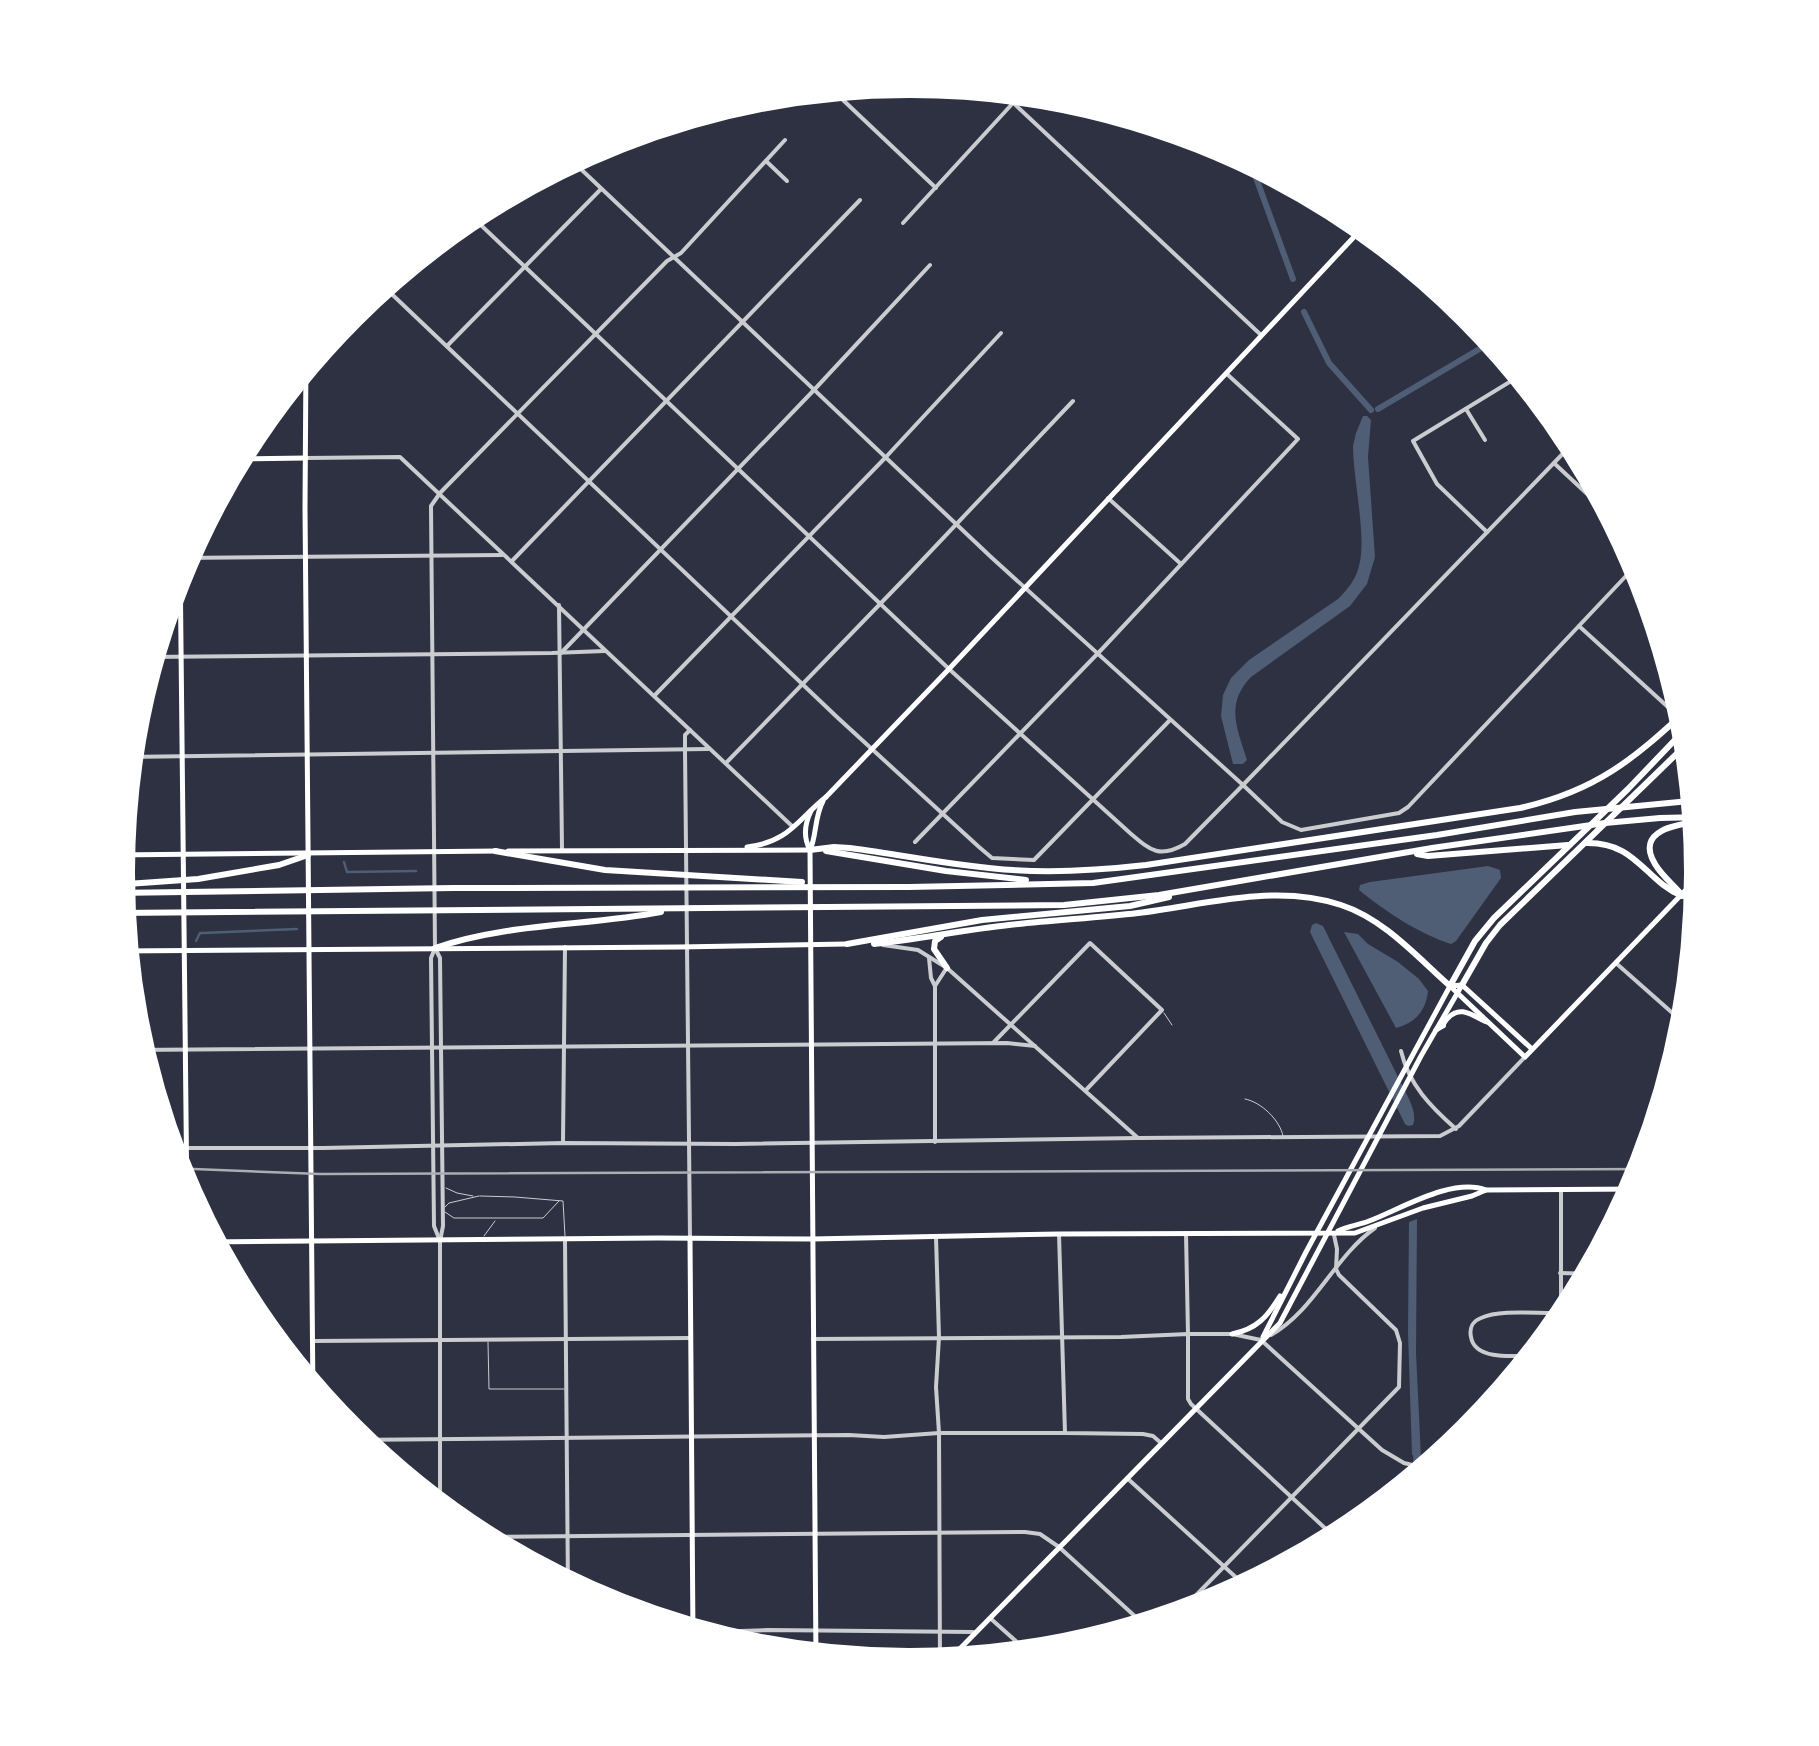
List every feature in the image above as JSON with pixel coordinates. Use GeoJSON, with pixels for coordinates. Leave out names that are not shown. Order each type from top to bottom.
{"type":"FeatureCollection","features":[{"type":"Feature","properties":{"kind":"highway"},"geometry":{"type":"LineString","coordinates":[[810,850],[850,848],[1015,871],[1146,866],[1520,808],[1563,796],[1610,774],[1675,721]]}},
{"type":"Feature","properties":{"kind":"highway"},"geometry":{"type":"LineString","coordinates":[[874,944],[1258,896],[1294,895],[1339,904],[1362,915],[1395,937],[1450,986],[1486,927],[1678,737]]}},
{"type":"Feature","properties":{"kind":"highway"},"geometry":{"type":"LineString","coordinates":[[1460,989],[1492,934],[1680,751]]}},
{"type":"Feature","properties":{"kind":"highway"},"geometry":{"type":"LineString","coordinates":[[130,893],[1052,884],[1120,880],[1575,812],[1686,801]]}},
{"type":"Feature","properties":{"kind":"highway"},"geometry":{"type":"LineString","coordinates":[[131,913],[1064,905],[1130,900],[1604,823],[1688,820]]}},
{"type":"Feature","properties":{"kind":"highway"},"geometry":{"type":"LineString","coordinates":[[1682,896],[1652,860],[1650,852],[1660,830],[1688,822]]}},
{"type":"Feature","properties":{"kind":"highway"},"geometry":{"type":"LineString","coordinates":[[1410,852],[1428,856],[1598,843],[1626,853],[1682,896]]}},
{"type":"Feature","properties":{"kind":"highway"},"geometry":{"type":"LineString","coordinates":[[810,850],[1052,884]]}},
{"type":"Feature","properties":{"kind":"highway"},"geometry":{"type":"LineString","coordinates":[[495,851],[605,870],[844,886]]}},
{"type":"Feature","properties":{"kind":"highway"},"geometry":{"type":"LineString","coordinates":[[129,883],[198,879],[280,865],[308,855]]}},
{"type":"Feature","properties":{"kind":"highway"},"geometry":{"type":"LineString","coordinates":[[847,944],[982,920],[1147,903],[1199,889]]}},
{"type":"Feature","properties":{"kind":"highway"},"geometry":{"type":"LineString","coordinates":[[436,948],[554,924],[675,909]]}},
{"type":"Feature","properties":{"kind":"highway"},"geometry":{"type":"LineString","coordinates":[[943,936],[934,946],[947,968]]}},
{"type":"Feature","properties":{"kind":"main road"},"geometry":{"type":"LineString","coordinates":[[729,849],[763,845],[784,836],[812,811],[1357,234]]}},
{"type":"Feature","properties":{"kind":"main road"},"geometry":{"type":"LineString","coordinates":[[306,379],[313,1375]]}},
{"type":"Feature","properties":{"kind":"main road"},"geometry":{"type":"LineString","coordinates":[[249,459],[306,458]]}},
{"type":"Feature","properties":{"kind":"main road"},"geometry":{"type":"LineString","coordinates":[[179,597],[188,1171]]}},
{"type":"Feature","properties":{"kind":"main road"},"geometry":{"type":"LineString","coordinates":[[816,1648],[810,850],[816,817],[826,797]]}},
{"type":"Feature","properties":{"kind":"main road"},"geometry":{"type":"LineString","coordinates":[[810,850],[806,830],[812,811]]}},
{"type":"Feature","properties":{"kind":"main road"},"geometry":{"type":"LineString","coordinates":[[130,856],[562,849],[810,850]]}},
{"type":"Feature","properties":{"kind":"main road"},"geometry":{"type":"LineString","coordinates":[[1460,989],[1487,1022],[1526,1057],[1689,888]]}},
{"type":"Feature","properties":{"kind":"main road"},"geometry":{"type":"LineString","coordinates":[[134,951],[874,944]]}},
{"type":"Feature","properties":{"kind":"main road"},"geometry":{"type":"LineString","coordinates":[[1264,1338],[1306,1252],[1450,986],[1460,989],[1533,1050]]}},
{"type":"Feature","properties":{"kind":"main road"},"geometry":{"type":"LineString","coordinates":[[956,1652],[1280,1322],[1460,989]]}},
{"type":"Feature","properties":{"kind":"main road"},"geometry":{"type":"LineString","coordinates":[[1436,1031],[1458,1012],[1471,1013],[1487,1022]]}},
{"type":"Feature","properties":{"kind":"main road"},"geometry":{"type":"LineString","coordinates":[[1334,1233],[1431,1194],[1474,1186],[1486,1190],[1623,1189]]}},
{"type":"Feature","properties":{"kind":"main road"},"geometry":{"type":"LineString","coordinates":[[222,1242],[1355,1233],[1486,1190]]}},
{"type":"Feature","properties":{"kind":"main road"},"geometry":{"type":"LineString","coordinates":[[690,1238],[693,1623]]}},
{"type":"Feature","properties":{"kind":"main road"},"geometry":{"type":"LineString","coordinates":[[1232,1334],[1259,1324],[1293,1277]]}},
{"type":"Feature","properties":{"kind":"street"},"geometry":{"type":"LineString","coordinates":[[839,96],[936,188]]}},
{"type":"Feature","properties":{"kind":"street"},"geometry":{"type":"LineString","coordinates":[[1009,99],[1262,335]]}},
{"type":"Feature","properties":{"kind":"street"},"geometry":{"type":"LineString","coordinates":[[903,224],[1013,103]]}},
{"type":"Feature","properties":{"kind":"street"},"geometry":{"type":"LineString","coordinates":[[440,1496],[440,958],[435,926],[431,506],[784,140]]}},
{"type":"Feature","properties":{"kind":"street"},"geometry":{"type":"LineString","coordinates":[[766,160],[787,181]]}},
{"type":"Feature","properties":{"kind":"street"},"geometry":{"type":"LineString","coordinates":[[578,167],[1025,588],[1282,822],[1296,830],[1394,815],[1404,810],[1630,572]]}},
{"type":"Feature","properties":{"kind":"street"},"geometry":{"type":"LineString","coordinates":[[447,346],[601,188]]}},
{"type":"Feature","properties":{"kind":"street"},"geometry":{"type":"LineString","coordinates":[[512,561],[860,200]]}},
{"type":"Feature","properties":{"kind":"street"},"geometry":{"type":"LineString","coordinates":[[478,222],[949,669],[1157,853],[1186,844],[1566,451]]}},
{"type":"Feature","properties":{"kind":"street"},"geometry":{"type":"LineString","coordinates":[[561,653],[930,265]]}},
{"type":"Feature","properties":{"kind":"street"},"geometry":{"type":"LineString","coordinates":[[389,292],[992,858],[1034,860],[1170,720]]}},
{"type":"Feature","properties":{"kind":"street"},"geometry":{"type":"LineString","coordinates":[[655,696],[1001,333]]}},
{"type":"Feature","properties":{"kind":"street"},"geometry":{"type":"LineString","coordinates":[[915,842],[1298,440],[1226,373]]}},
{"type":"Feature","properties":{"kind":"street"},"geometry":{"type":"LineString","coordinates":[[1487,532],[1437,484],[1413,441],[1514,380]]}},
{"type":"Feature","properties":{"kind":"street"},"geometry":{"type":"LineString","coordinates":[[726,763],[1072,400]]}},
{"type":"Feature","properties":{"kind":"street"},"geometry":{"type":"LineString","coordinates":[[1466,409],[1485,440]]}},
{"type":"Feature","properties":{"kind":"street"},"geometry":{"type":"LineString","coordinates":[[306,458],[400,457],[794,827]]}},
{"type":"Feature","properties":{"kind":"street"},"geometry":{"type":"LineString","coordinates":[[1554,464],[1596,502]]}},
{"type":"Feature","properties":{"kind":"street"},"geometry":{"type":"LineString","coordinates":[[1108,498],[1181,564]]}},
{"type":"Feature","properties":{"kind":"street"},"geometry":{"type":"LineString","coordinates":[[196,556],[505,554]]}},
{"type":"Feature","properties":{"kind":"street"},"geometry":{"type":"LineString","coordinates":[[559,605],[562,849]]}},
{"type":"Feature","properties":{"kind":"street"},"geometry":{"type":"LineString","coordinates":[[1579,626],[1669,708]]}},
{"type":"Feature","properties":{"kind":"street"},"geometry":{"type":"LineString","coordinates":[[160,657],[607,650]]}},
{"type":"Feature","properties":{"kind":"street"},"geometry":{"type":"LineString","coordinates":[[690,730],[685,750],[690,1238]]}},
{"type":"Feature","properties":{"kind":"street"},"geometry":{"type":"LineString","coordinates":[[138,757],[710,749]]}},
{"type":"Feature","properties":{"kind":"street"},"geometry":{"type":"LineString","coordinates":[[874,944],[914,948],[947,968],[1138,1138]]}},
{"type":"Feature","properties":{"kind":"street"},"geometry":{"type":"LineString","coordinates":[[993,1043],[1090,944],[1162,1010],[1086,1090]]}},
{"type":"Feature","properties":{"kind":"street"},"geometry":{"type":"LineString","coordinates":[[563,1142],[565,947]]}},
{"type":"Feature","properties":{"kind":"street"},"geometry":{"type":"LineString","coordinates":[[436,948],[432,958],[434,1226],[440,1241]]}},
{"type":"Feature","properties":{"kind":"street"},"geometry":{"type":"LineString","coordinates":[[926,954],[935,986]]}},
{"type":"Feature","properties":{"kind":"street"},"geometry":{"type":"LineString","coordinates":[[1617,963],[1676,1016]]}},
{"type":"Feature","properties":{"kind":"street"},"geometry":{"type":"LineString","coordinates":[[935,1142],[935,986],[947,968]]}},
{"type":"Feature","properties":{"kind":"street"},"geometry":{"type":"LineString","coordinates":[[150,1050],[993,1043],[1035,1046]]}},
{"type":"Feature","properties":{"kind":"street"},"geometry":{"type":"LineString","coordinates":[[1401,1051],[1422,1096],[1456,1129]]}},
{"type":"Feature","properties":{"kind":"street"},"geometry":{"type":"LineString","coordinates":[[179,1148],[1433,1137],[1456,1129],[1526,1057]]}},
{"type":"Feature","properties":{"kind":"street"},"geometry":{"type":"LineString","coordinates":[[1560,1304],[1561,1190]]}},
{"type":"Feature","properties":{"kind":"street"},"geometry":{"type":"LineString","coordinates":[[1264,1338],[1288,1322],[1362,1238],[1378,1226]]}},
{"type":"Feature","properties":{"kind":"street"},"geometry":{"type":"LineString","coordinates":[[1186,1233],[1188,1399],[1328,1531]]}},
{"type":"Feature","properties":{"kind":"street"},"geometry":{"type":"LineString","coordinates":[[1191,1600],[1400,1387],[1400,1343],[1396,1330],[1338,1275],[1334,1233]]}},
{"type":"Feature","properties":{"kind":"street"},"geometry":{"type":"LineString","coordinates":[[1060,1234],[1064,1433]]}},
{"type":"Feature","properties":{"kind":"street"},"geometry":{"type":"LineString","coordinates":[[936,1237],[940,1653]]}},
{"type":"Feature","properties":{"kind":"street"},"geometry":{"type":"LineString","coordinates":[[565,1239],[568,1575]]}},
{"type":"Feature","properties":{"kind":"street"},"geometry":{"type":"LineString","coordinates":[[1560,1273],[1579,1274]]}},
{"type":"Feature","properties":{"kind":"street"},"geometry":{"type":"LineString","coordinates":[[1524,1354],[1486,1354],[1473,1344],[1474,1322],[1490,1315],[1554,1313]]}},
{"type":"Feature","properties":{"kind":"street"},"geometry":{"type":"LineString","coordinates":[[813,1339],[1188,1334],[1264,1338],[1359,1430],[1388,1454],[1416,1467]]}},
{"type":"Feature","properties":{"kind":"street"},"geometry":{"type":"LineString","coordinates":[[312,1341],[690,1338]]}},
{"type":"Feature","properties":{"kind":"street"},"geometry":{"type":"LineString","coordinates":[[373,1439],[1064,1433],[1145,1434],[1161,1443]]}},
{"type":"Feature","properties":{"kind":"street"},"geometry":{"type":"LineString","coordinates":[[1127,1478],[1238,1580]]}},
{"type":"Feature","properties":{"kind":"street"},"geometry":{"type":"LineString","coordinates":[[499,1537],[1033,1532],[1046,1536],[1138,1619]]}},
{"type":"Feature","properties":{"kind":"street"},"geometry":{"type":"LineString","coordinates":[[990,1618],[1021,1645]]}},
{"type":"Feature","properties":{"kind":"street"},"geometry":{"type":"LineString","coordinates":[[735,1634],[976,1632]]}},
{"type":"Feature","properties":{"kind":"lane"},"geometry":{"type":"LineString","coordinates":[[1162,1010],[1172,1025]]}},
{"type":"Feature","properties":{"kind":"lane"},"geometry":{"type":"LineString","coordinates":[[1245,1099],[1255,1102],[1281,1125],[1283,1138]]}},
{"type":"Feature","properties":{"kind":"lane"},"geometry":{"type":"LineString","coordinates":[[442,1186],[457,1194],[561,1201]]}},
{"type":"Feature","properties":{"kind":"lane"},"geometry":{"type":"LineString","coordinates":[[479,1196],[449,1203],[442,1209],[454,1218],[543,1218],[561,1201]]}},
{"type":"Feature","properties":{"kind":"lane"},"geometry":{"type":"LineString","coordinates":[[561,1201],[565,1239]]}},
{"type":"Feature","properties":{"kind":"lane"},"geometry":{"type":"LineString","coordinates":[[481,1240],[497,1218]]}},
{"type":"Feature","properties":{"kind":"lane"},"geometry":{"type":"LineString","coordinates":[[488,1340],[488,1389],[568,1389]]}},
{"type":"Feature","properties":{"kind":"water"},"geometry":{"type":"Polygon","coordinates":[[[1363,416],[1371,420],[1368,457],[1375,557],[1367,584],[1350,606],[1251,677],[1243,687],[1236,717],[1247,760],[1233,764],[1221,716],[1223,695],[1231,678],[1249,660],[1338,599],[1358,571],[1361,540],[1353,446],[1363,416]]]}},
{"type":"Feature","properties":{"kind":"water"},"geometry":{"type":"Polygon","coordinates":[[[1488,866],[1500,870],[1501,878],[1451,944],[1403,921],[1359,890],[1360,885],[1370,882],[1488,866]]]}},
{"type":"Feature","properties":{"kind":"water"},"geometry":{"type":"Polygon","coordinates":[[[1316,923],[1323,926],[1409,1099],[1413,1125],[1405,1124],[1310,932],[1316,923]]]}},
{"type":"Feature","properties":{"kind":"water"},"geometry":{"type":"Polygon","coordinates":[[[1344,932],[1358,934],[1398,962],[1428,991],[1425,1005],[1409,1023],[1396,1028],[1344,932]]]}},
{"type":"Feature","properties":{"kind":"water"},"geometry":{"type":"Polygon","coordinates":[[[1417,1219],[1416,1353],[1421,1458],[1412,1455],[1408,1333],[1409,1222],[1417,1219]]]}},
{"type":"Feature","properties":{"kind":"waterway"},"geometry":{"type":"LineString","coordinates":[[1254,173],[1293,279]]}},
{"type":"Feature","properties":{"kind":"waterway"},"geometry":{"type":"LineString","coordinates":[[1304,312],[1329,363],[1371,410]]}},
{"type":"Feature","properties":{"kind":"waterway"},"geometry":{"type":"LineString","coordinates":[[1378,409],[1485,346]]}},
{"type":"Feature","properties":{"kind":"waterway"},"geometry":{"type":"LineString","coordinates":[[344,862],[347,872],[416,871]]}},
{"type":"Feature","properties":{"kind":"waterway"},"geometry":{"type":"LineString","coordinates":[[196,941],[200,933],[297,929]]}},
{"type":"Feature","properties":{"kind":"waterway"},"geometry":{"type":"LineString","coordinates":[[1416,1450],[1416,1466]]}},
{"type":"Feature","properties":{"kind":"railway"},"geometry":{"type":"LineString","coordinates":[[187,1169],[320,1174],[1632,1169]]}}]}
